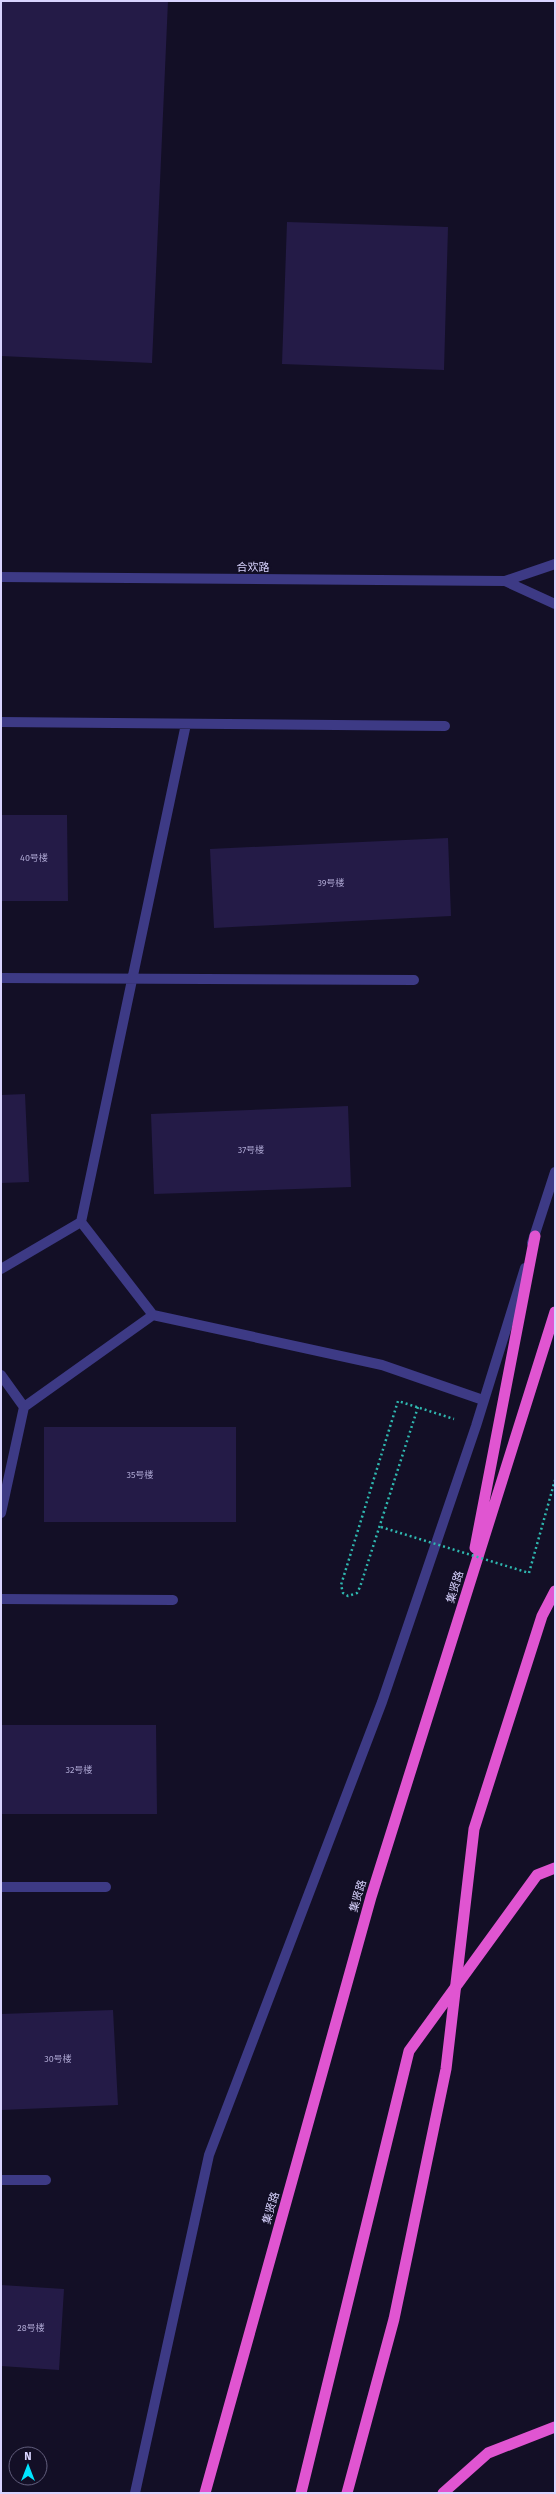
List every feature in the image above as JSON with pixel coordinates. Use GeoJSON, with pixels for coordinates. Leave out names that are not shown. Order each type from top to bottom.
{"type":"FeatureCollection","features":[{"type":"Feature","properties":{"kind":"highway"},"geometry":{"type":"LineString","coordinates":[[465,1599],[535,1236]]}},
{"type":"Feature","properties":{"kind":"highway","name":"集贤路"},"geometry":{"type":"LineString","coordinates":[[206,2493],[371,1898],[555,1312]]}},
{"type":"Feature","properties":{"kind":"highway"},"geometry":{"type":"LineString","coordinates":[[347,2493],[394,2319],[446,2069],[474,1828],[542,1616],[555,1591]]}},
{"type":"Feature","properties":{"kind":"highway"},"geometry":{"type":"LineString","coordinates":[[301,2493],[409,2051],[537,1875],[555,1868]]}},
{"type":"Feature","properties":{"kind":"highway"},"geometry":{"type":"LineString","coordinates":[[444,2493],[488,2453],[555,2427]]}},
{"type":"Feature","properties":{"kind":"street"},"geometry":{"type":"LineString","coordinates":[[505,581],[555,564]]}},
{"type":"Feature","properties":{"kind":"street","name":"合欢路"},"geometry":{"type":"LineString","coordinates":[[1,577],[505,581]]}},
{"type":"Feature","properties":{"kind":"street"},"geometry":{"type":"LineString","coordinates":[[505,581],[555,604]]}},
{"type":"Feature","properties":{"kind":"street"},"geometry":{"type":"LineString","coordinates":[[1,722],[445,726]]}},
{"type":"Feature","properties":{"kind":"street"},"geometry":{"type":"LineString","coordinates":[[1,1269],[81,1222],[186,724]]}},
{"type":"Feature","properties":{"kind":"street"},"geometry":{"type":"LineString","coordinates":[[1,978],[414,980]]}},
{"type":"Feature","properties":{"kind":"street"},"geometry":{"type":"LineString","coordinates":[[135,2493],[209,2155],[382,1702],[476,1426],[555,1172]]}},
{"type":"Feature","properties":{"kind":"street"},"geometry":{"type":"LineString","coordinates":[[81,1222],[153,1315],[382,1365],[483,1400]]}},
{"type":"Feature","properties":{"kind":"street"},"geometry":{"type":"LineString","coordinates":[[1,1513],[24,1407],[153,1315]]}},
{"type":"Feature","properties":{"kind":"street"},"geometry":{"type":"LineString","coordinates":[[1,1375],[24,1407]]}},
{"type":"Feature","properties":{"kind":"street"},"geometry":{"type":"LineString","coordinates":[[1,1599],[173,1600]]}},
{"type":"Feature","properties":{"kind":"street"},"geometry":{"type":"LineString","coordinates":[[1,1887],[106,1887]]}},
{"type":"Feature","properties":{"kind":"street"},"geometry":{"type":"LineString","coordinates":[[1,2180],[46,2180]]}},
{"type":"Feature","properties":{"kind":"path"},"geometry":{"type":"LineString","coordinates":[[418,1407],[381,1527],[360,1587],[353,1596],[348,1596],[343,1593],[341,1585],[398,1401],[418,1407],[476,1426]]}},
{"type":"Feature","properties":{"kind":"path"},"geometry":{"type":"LineString","coordinates":[[381,1527],[528,1573],[555,1480]]}},
{"type":"Feature","properties":{"kind":"building"},"geometry":{"type":"Polygon","coordinates":[[[1,1],[168,1],[152,363],[1,356],[1,1]]]}},
{"type":"Feature","properties":{"kind":"building"},"geometry":{"type":"Polygon","coordinates":[[[287,222],[448,227],[444,370],[282,364],[287,222]]]}},
{"type":"Feature","properties":{"kind":"building"},"geometry":{"type":"Polygon","coordinates":[[[1,815],[67,815],[68,901],[1,901],[1,815]]]}},
{"type":"Feature","properties":{"kind":"building"},"geometry":{"type":"Polygon","coordinates":[[[448,838],[451,916],[214,928],[210,849],[448,838]]]}},
{"type":"Feature","properties":{"kind":"building"},"geometry":{"type":"Polygon","coordinates":[[[25,1094],[29,1182],[1,1183],[1,1095],[25,1094]]]}},
{"type":"Feature","properties":{"kind":"building"},"geometry":{"type":"Polygon","coordinates":[[[348,1106],[351,1187],[154,1194],[151,1114],[348,1106]]]}},
{"type":"Feature","properties":{"kind":"building"},"geometry":{"type":"Polygon","coordinates":[[[44,1427],[236,1427],[236,1522],[44,1522],[44,1427]]]}},
{"type":"Feature","properties":{"kind":"building"},"geometry":{"type":"Polygon","coordinates":[[[1,1725],[156,1725],[157,1814],[1,1814],[1,1725]]]}},
{"type":"Feature","properties":{"kind":"building"},"geometry":{"type":"Polygon","coordinates":[[[113,2010],[118,2105],[1,2110],[1,2014],[113,2010]]]}},
{"type":"Feature","properties":{"kind":"building"},"geometry":{"type":"Polygon","coordinates":[[[1,2285],[64,2289],[59,2370],[1,2366],[1,2285]]]}}]}
